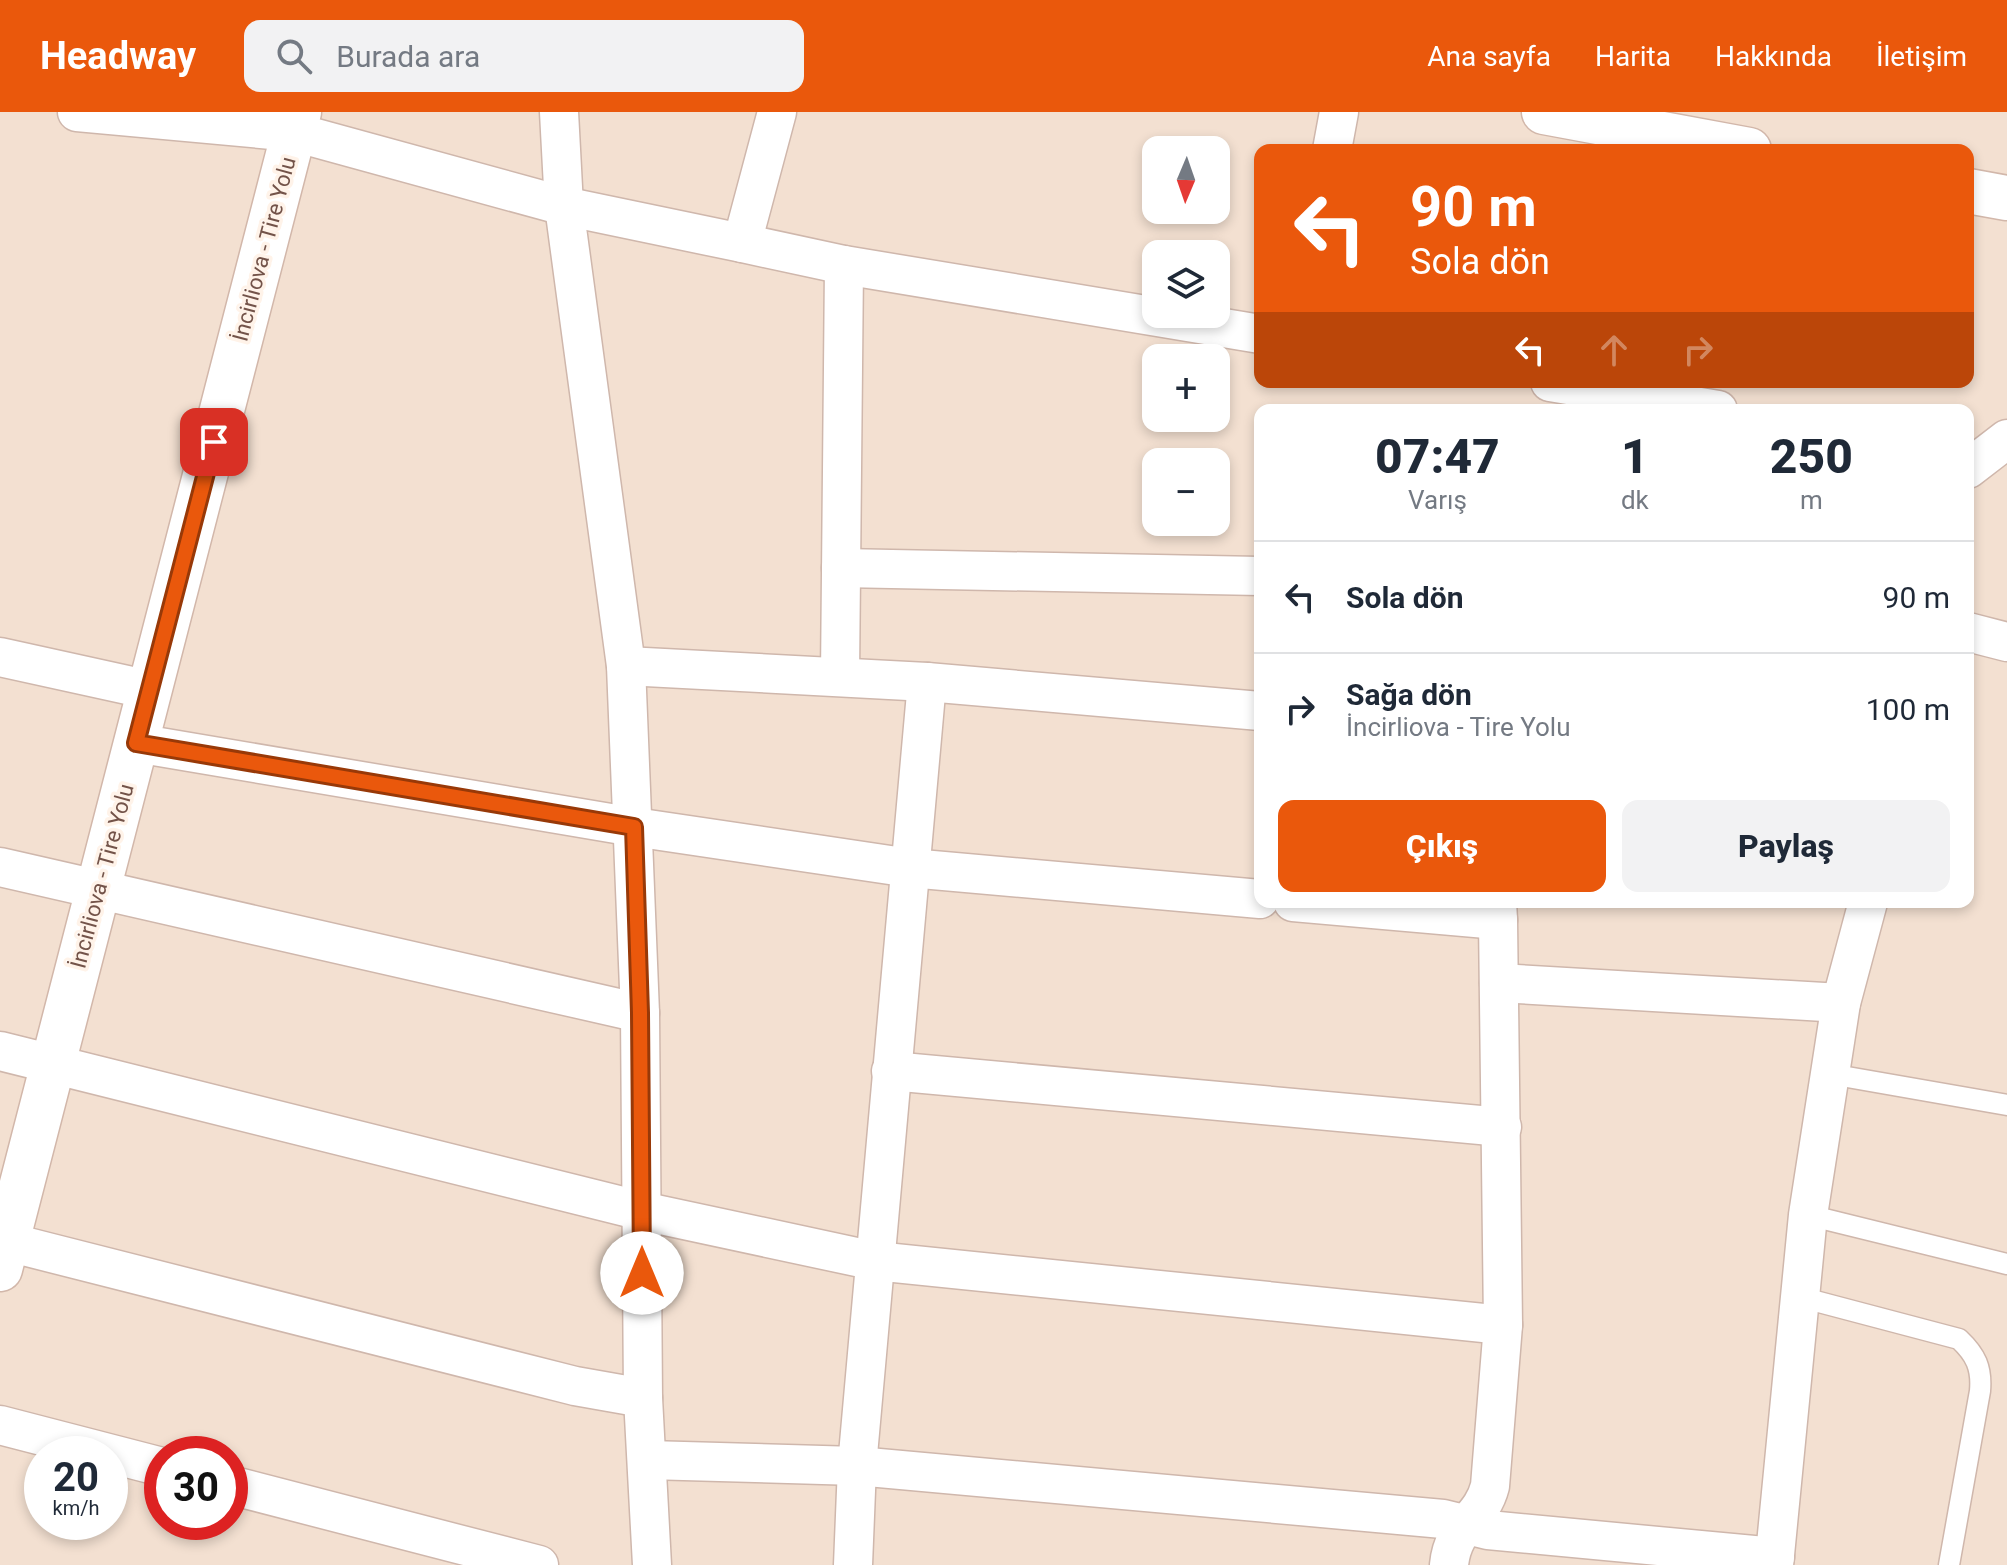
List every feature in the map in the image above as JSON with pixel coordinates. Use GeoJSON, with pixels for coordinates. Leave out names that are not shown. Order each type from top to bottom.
{"type":"FeatureCollection","features":[{"type":"Feature","properties":{"kind":"main road"},"geometry":{"type":"LineString","coordinates":[[1544,112],[1717,144]]}},
{"type":"Feature","properties":{"kind":"main road","name":"İncirliova - Tire Yolu"},"geometry":{"type":"LineString","coordinates":[[2,1250],[297,122]]}},
{"type":"Feature","properties":{"kind":"main road"},"geometry":{"type":"LineString","coordinates":[[1974,192],[2007,198]]}},
{"type":"Feature","properties":{"kind":"street"},"geometry":{"type":"LineString","coordinates":[[77,112],[297,122],[564,206],[844,265],[1254,333]]}},
{"type":"Feature","properties":{"kind":"street"},"geometry":{"type":"LineString","coordinates":[[559,112],[564,206],[626,666],[640,1013],[643,1398],[652,1565]]}},
{"type":"Feature","properties":{"kind":"street"},"geometry":{"type":"LineString","coordinates":[[742,243],[777,112]]}},
{"type":"Feature","properties":{"kind":"street"},"geometry":{"type":"LineString","coordinates":[[1333,144],[1339,112]]}},
{"type":"Feature","properties":{"kind":"street"},"geometry":{"type":"LineString","coordinates":[[840,676],[844,265]]}},
{"type":"Feature","properties":{"kind":"street"},"geometry":{"type":"LineString","coordinates":[[1586,388],[1682,404]]}},
{"type":"Feature","properties":{"kind":"street"},"geometry":{"type":"LineString","coordinates":[[841,568],[1254,576]]}},
{"type":"Feature","properties":{"kind":"street"},"geometry":{"type":"LineString","coordinates":[[1974,634],[2007,642]]}},
{"type":"Feature","properties":{"kind":"street"},"geometry":{"type":"LineString","coordinates":[[0,657],[150,690]]}},
{"type":"Feature","properties":{"kind":"street"},"geometry":{"type":"LineString","coordinates":[[626,666],[927,682],[1254,710]]}},
{"type":"Feature","properties":{"kind":"street"},"geometry":{"type":"LineString","coordinates":[[853,1565],[857,1466],[927,682]]}},
{"type":"Feature","properties":{"kind":"street"},"geometry":{"type":"LineString","coordinates":[[136,743],[634,827],[910,868],[1254,898]]}},
{"type":"Feature","properties":{"kind":"street"},"geometry":{"type":"LineString","coordinates":[[0,867],[640,1013]]}},
{"type":"Feature","properties":{"kind":"street"},"geometry":{"type":"LineString","coordinates":[[1429,908],[1497,911],[1503,1325],[1490,1486],[1480,1510],[1464,1524],[1453,1543],[1449,1565]]}},
{"type":"Feature","properties":{"kind":"street"},"geometry":{"type":"LineString","coordinates":[[648,1460],[857,1466],[1443,1519],[1488,1530],[1774,1561],[1808,1215],[1841,1003],[1866,908]]}},
{"type":"Feature","properties":{"kind":"street"},"geometry":{"type":"LineString","coordinates":[[1499,983],[1841,1003]]}},
{"type":"Feature","properties":{"kind":"street"},"geometry":{"type":"LineString","coordinates":[[0,1051],[642,1211],[875,1261],[1503,1325]]}},
{"type":"Feature","properties":{"kind":"street"},"geometry":{"type":"LineString","coordinates":[[891,1071],[1502,1127]]}},
{"type":"Feature","properties":{"kind":"street"},"geometry":{"type":"LineString","coordinates":[[2,1250],[575,1386],[643,1398]]}},
{"type":"Feature","properties":{"kind":"street"},"geometry":{"type":"LineString","coordinates":[[0,1425],[144,1462]]}},
{"type":"Feature","properties":{"kind":"street"},"geometry":{"type":"LineString","coordinates":[[248,1490],[539,1565]]}},
{"type":"Feature","properties":{"kind":"lane"},"geometry":{"type":"LineString","coordinates":[[1830,1074],[2007,1105]]}},
{"type":"Feature","properties":{"kind":"lane"},"geometry":{"type":"LineString","coordinates":[[1808,1215],[2007,1264]]}},
{"type":"Feature","properties":{"kind":"lane"},"geometry":{"type":"LineString","coordinates":[[1800,1297],[1959,1339],[1976,1359],[1980,1369],[1980,1391],[1949,1565]]}},
{"type":"Feature","properties":{"kind":"shaded area"},"geometry":{"type":"Polygon","coordinates":[[[0,112],[2007,112],[2007,1565],[0,1565],[0,112]]]}},
{"type":"Feature","properties":{"kind":"route"},"geometry":{"type":"LineString","coordinates":[[214,442],[136,743],[634,827],[640,1013],[642,1273]]}}]}
